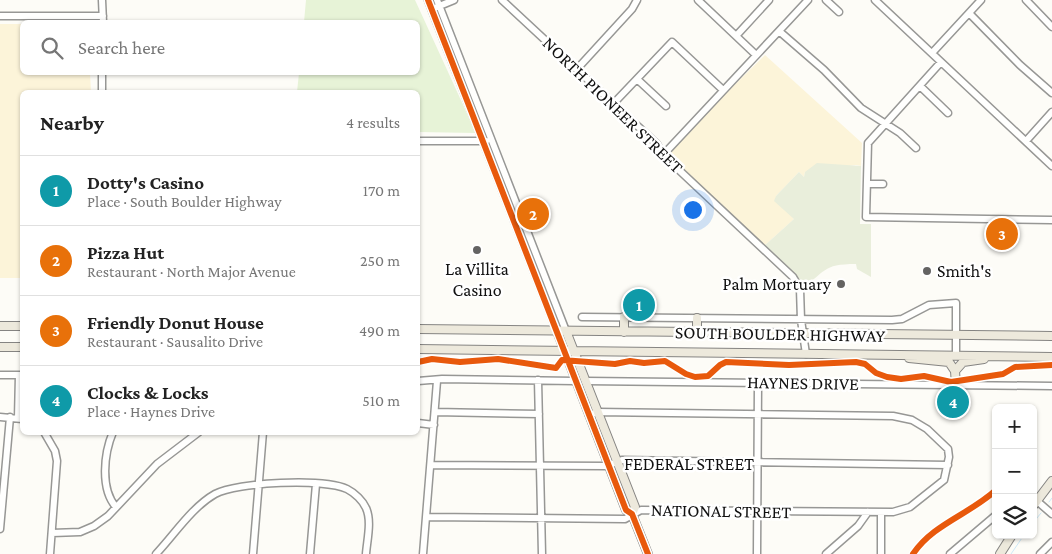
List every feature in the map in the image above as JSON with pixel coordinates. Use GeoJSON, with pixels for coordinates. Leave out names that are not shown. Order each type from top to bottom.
{"type":"FeatureCollection","features":[{"type":"Feature","properties":{"kind":"main road"},"geometry":{"type":"LineString","coordinates":[[624,318],[624,332]]}},
{"type":"Feature","properties":{"kind":"main road"},"geometry":{"type":"LineString","coordinates":[[696,332],[697,318]]}},
{"type":"Feature","properties":{"kind":"main road"},"geometry":{"type":"LineString","coordinates":[[0,326],[20,326]]}},
{"type":"Feature","properties":{"kind":"main road","name":"SOUTH BOULDER HIGHWAY"},"geometry":{"type":"LineString","coordinates":[[420,330],[1052,336]]}},
{"type":"Feature","properties":{"kind":"main road"},"geometry":{"type":"LineString","coordinates":[[556,331],[589,415],[613,464]]}},
{"type":"Feature","properties":{"kind":"main road"},"geometry":{"type":"LineString","coordinates":[[566,331],[597,412],[626,510],[632,514],[648,554]]}},
{"type":"Feature","properties":{"kind":"main road"},"geometry":{"type":"LineString","coordinates":[[0,347],[20,347]]}},
{"type":"Feature","properties":{"kind":"main road","name":"SOUTH BOULDER HIGHWAY"},"geometry":{"type":"LineString","coordinates":[[420,349],[1052,357]]}},
{"type":"Feature","properties":{"kind":"main road"},"geometry":{"type":"LineString","coordinates":[[899,354],[914,360],[949,362],[955,371],[956,385]]}},
{"type":"Feature","properties":{"kind":"main road"},"geometry":{"type":"LineString","coordinates":[[955,371],[963,362],[1005,356]]}},
{"type":"Feature","properties":{"kind":"main road"},"geometry":{"type":"LineString","coordinates":[[1037,501],[1052,481]]}},
{"type":"Feature","properties":{"kind":"main road"},"geometry":{"type":"LineString","coordinates":[[1000,554],[1009,539]]}},
{"type":"Feature","properties":{"kind":"street"},"geometry":{"type":"LineString","coordinates":[[0,16],[103,19],[102,0]]}},
{"type":"Feature","properties":{"kind":"street"},"geometry":{"type":"LineString","coordinates":[[428,0],[556,331]]}},
{"type":"Feature","properties":{"kind":"street"},"geometry":{"type":"LineString","coordinates":[[432,10],[439,3],[454,0]]}},
{"type":"Feature","properties":{"kind":"street","name":"NORTH PIONEER STREET"},"geometry":{"type":"LineString","coordinates":[[502,0],[657,144],[663,155],[793,276],[800,288],[801,320],[806,354]]}},
{"type":"Feature","properties":{"kind":"street"},"geometry":{"type":"LineString","coordinates":[[577,70],[632,9],[637,0]]}},
{"type":"Feature","properties":{"kind":"street"},"geometry":{"type":"LineString","coordinates":[[698,0],[755,54]]}},
{"type":"Feature","properties":{"kind":"street"},"geometry":{"type":"LineString","coordinates":[[736,36],[769,0]]}},
{"type":"Feature","properties":{"kind":"street"},"geometry":{"type":"LineString","coordinates":[[663,155],[755,54],[808,0]]}},
{"type":"Feature","properties":{"kind":"street"},"geometry":{"type":"LineString","coordinates":[[826,0],[839,12]]}},
{"type":"Feature","properties":{"kind":"street"},"geometry":{"type":"LineString","coordinates":[[875,0],[1052,166]]}},
{"type":"Feature","properties":{"kind":"street"},"geometry":{"type":"LineString","coordinates":[[932,53],[981,0]]}},
{"type":"Feature","properties":{"kind":"street"},"geometry":{"type":"LineString","coordinates":[[1026,0],[1052,27]]}},
{"type":"Feature","properties":{"kind":"street"},"geometry":{"type":"LineString","coordinates":[[439,3],[566,331]]}},
{"type":"Feature","properties":{"kind":"street"},"geometry":{"type":"LineString","coordinates":[[969,13],[1052,93]]}},
{"type":"Feature","properties":{"kind":"street"},"geometry":{"type":"LineString","coordinates":[[779,31],[824,70],[861,108],[900,133],[916,148]]}},
{"type":"Feature","properties":{"kind":"street"},"geometry":{"type":"LineString","coordinates":[[613,104],[672,42],[723,90]]}},
{"type":"Feature","properties":{"kind":"street"},"geometry":{"type":"LineString","coordinates":[[942,62],[868,143],[866,217],[1052,220]]}},
{"type":"Feature","properties":{"kind":"street"},"geometry":{"type":"LineString","coordinates":[[102,75],[102,90]]}},
{"type":"Feature","properties":{"kind":"street"},"geometry":{"type":"LineString","coordinates":[[637,79],[666,106]]}},
{"type":"Feature","properties":{"kind":"street"},"geometry":{"type":"LineString","coordinates":[[920,86],[948,113]]}},
{"type":"Feature","properties":{"kind":"street"},"geometry":{"type":"LineString","coordinates":[[465,96],[473,93]]}},
{"type":"Feature","properties":{"kind":"street"},"geometry":{"type":"LineString","coordinates":[[1026,141],[1052,112]]}},
{"type":"Feature","properties":{"kind":"street"},"geometry":{"type":"LineString","coordinates":[[420,140],[492,141]]}},
{"type":"Feature","properties":{"kind":"street"},"geometry":{"type":"LineString","coordinates":[[498,182],[506,179]]}},
{"type":"Feature","properties":{"kind":"street"},"geometry":{"type":"LineString","coordinates":[[866,184],[883,184]]}},
{"type":"Feature","properties":{"kind":"street"},"geometry":{"type":"LineString","coordinates":[[517,229],[525,226]]}},
{"type":"Feature","properties":{"kind":"street"},"geometry":{"type":"LineString","coordinates":[[582,317],[892,320],[902,319],[929,305],[956,303],[956,355]]}},
{"type":"Feature","properties":{"kind":"street"},"geometry":{"type":"LineString","coordinates":[[0,375],[20,375]]}},
{"type":"Feature","properties":{"kind":"street"},"geometry":{"type":"LineString","coordinates":[[538,380],[542,554]]}},
{"type":"Feature","properties":{"kind":"street"},"geometry":{"type":"LineString","coordinates":[[424,554],[437,381]]}},
{"type":"Feature","properties":{"kind":"street"},"geometry":{"type":"LineString","coordinates":[[420,382],[575,381]]}},
{"type":"Feature","properties":{"kind":"street","name":"HAYNES DRIVE"},"geometry":{"type":"LineString","coordinates":[[584,381],[1052,386]]}},
{"type":"Feature","properties":{"kind":"street"},"geometry":{"type":"LineString","coordinates":[[757,554],[758,383]]}},
{"type":"Feature","properties":{"kind":"street"},"geometry":{"type":"LineString","coordinates":[[435,412],[539,414]]}},
{"type":"Feature","properties":{"kind":"street"},"geometry":{"type":"LineString","coordinates":[[589,415],[597,412],[906,418],[926,429],[948,449],[948,465]]}},
{"type":"Feature","properties":{"kind":"street"},"geometry":{"type":"LineString","coordinates":[[0,417],[20,418]]}},
{"type":"Feature","properties":{"kind":"street"},"geometry":{"type":"LineString","coordinates":[[0,529],[10,417]]}},
{"type":"Feature","properties":{"kind":"street"},"geometry":{"type":"LineString","coordinates":[[420,423],[434,425]]}},
{"type":"Feature","properties":{"kind":"street"},"geometry":{"type":"LineString","coordinates":[[46,435],[55,451],[57,461],[50,554]]}},
{"type":"Feature","properties":{"kind":"street"},"geometry":{"type":"LineString","coordinates":[[112,435],[109,442],[106,490],[116,507]]}},
{"type":"Feature","properties":{"kind":"street"},"geometry":{"type":"LineString","coordinates":[[52,533],[80,532],[94,526],[108,516],[156,464],[188,435]]}},
{"type":"Feature","properties":{"kind":"street"},"geometry":{"type":"LineString","coordinates":[[253,554],[263,435]]}},
{"type":"Feature","properties":{"kind":"street","name":"FEDERAL STREET"},"geometry":{"type":"LineString","coordinates":[[431,465],[540,466],[613,464],[622,460],[948,465]]}},
{"type":"Feature","properties":{"kind":"street","name":"NATIONAL STREET"},"geometry":{"type":"LineString","coordinates":[[426,517],[625,518],[641,510],[893,512],[910,507],[921,500],[944,480],[948,465]]}},
{"type":"Feature","properties":{"kind":"street"},"geometry":{"type":"LineString","coordinates":[[310,554],[316,484]]}},
{"type":"Feature","properties":{"kind":"street"},"geometry":{"type":"LineString","coordinates":[[156,554],[203,503],[214,495],[237,486],[316,484],[346,489],[361,500],[368,514],[366,554]]}},
{"type":"Feature","properties":{"kind":"street"},"geometry":{"type":"LineString","coordinates":[[1037,505],[1052,514]]}},
{"type":"Feature","properties":{"kind":"street"},"geometry":{"type":"LineString","coordinates":[[826,554],[858,526],[868,512]]}},
{"type":"Feature","properties":{"kind":"street"},"geometry":{"type":"LineString","coordinates":[[881,512],[881,554]]}},
{"type":"Feature","properties":{"kind":"street"},"geometry":{"type":"LineString","coordinates":[[950,554],[992,518]]}},
{"type":"Feature","properties":{"kind":"street"},"geometry":{"type":"LineString","coordinates":[[1040,554],[1052,542]]}},
{"type":"Feature","properties":{"kind":"green space"},"geometry":{"type":"Polygon","coordinates":[[[306,0],[415,0],[476,133],[420,132],[420,90],[297,90],[299,75],[420,75],[420,20],[304,20],[306,0]]]}},
{"type":"Feature","properties":{"kind":"green space"},"geometry":{"type":"Polygon","coordinates":[[[817,163],[861,166],[860,224],[871,224],[871,277],[857,269],[856,264],[845,264],[830,267],[800,289],[763,247],[794,219],[774,201],[776,196],[799,172],[804,177],[805,172],[817,163]]]}},
{"type":"Feature","properties":{"kind":"sand"},"geometry":{"type":"Polygon","coordinates":[[[0,24],[20,24],[20,75],[90,75],[91,90],[20,90],[20,278],[0,278],[0,24]]]}},
{"type":"Feature","properties":{"kind":"sand"},"geometry":{"type":"Polygon","coordinates":[[[765,55],[862,143],[861,166],[856,165],[805,172],[804,177],[799,172],[776,196],[794,219],[763,247],[663,155],[765,55]]]}},
{"type":"Feature","properties":{"kind":"waterway"},"geometry":{"type":"LineString","coordinates":[[1049,502],[1052,498]]}},
{"type":"Feature","properties":{"kind":"waterway"},"geometry":{"type":"LineString","coordinates":[[1037,518],[1041,513]]}},
{"type":"Feature","properties":{"kind":"waterway"},"geometry":{"type":"LineString","coordinates":[[1011,554],[1021,539]]}},
{"type":"Feature","properties":{"kind":"cycle path"},"geometry":{"type":"LineString","coordinates":[[428,0],[626,510],[632,514],[648,554]]}},
{"type":"Feature","properties":{"kind":"cycle path"},"geometry":{"type":"LineString","coordinates":[[420,362],[432,359],[460,362],[498,359],[556,368],[562,360],[615,364],[630,361],[644,363],[665,361],[686,374],[695,377],[708,376],[726,362],[789,365],[856,362],[865,364],[876,373],[887,377],[901,379],[924,376],[951,382],[1003,374],[1015,367],[1052,365]]}},
{"type":"Feature","properties":{"kind":"cycle path"},"geometry":{"type":"LineString","coordinates":[[913,554],[921,544],[941,527],[992,493]]}},
{"type":"Feature","properties":{"kind":"place","name":"Pizza Hut"},"geometry":{"type":"Point","coordinates":[533,214]}},
{"type":"Feature","properties":{"kind":"place","name":"Friendly Donut House"},"geometry":{"type":"Point","coordinates":[1002,234]}},
{"type":"Feature","properties":{"kind":"place","name":"La Villita Casino"},"geometry":{"type":"Point","coordinates":[477,250]}},
{"type":"Feature","properties":{"kind":"place","name":"Smith's"},"geometry":{"type":"Point","coordinates":[927,271]}},
{"type":"Feature","properties":{"kind":"place","name":"Palm Mortuary"},"geometry":{"type":"Point","coordinates":[841,284]}},
{"type":"Feature","properties":{"kind":"place","name":"Dotty's Casino"},"geometry":{"type":"Point","coordinates":[639,305]}},
{"type":"Feature","properties":{"kind":"place","name":"Clocks & Locks"},"geometry":{"type":"Point","coordinates":[953,402]}}]}
